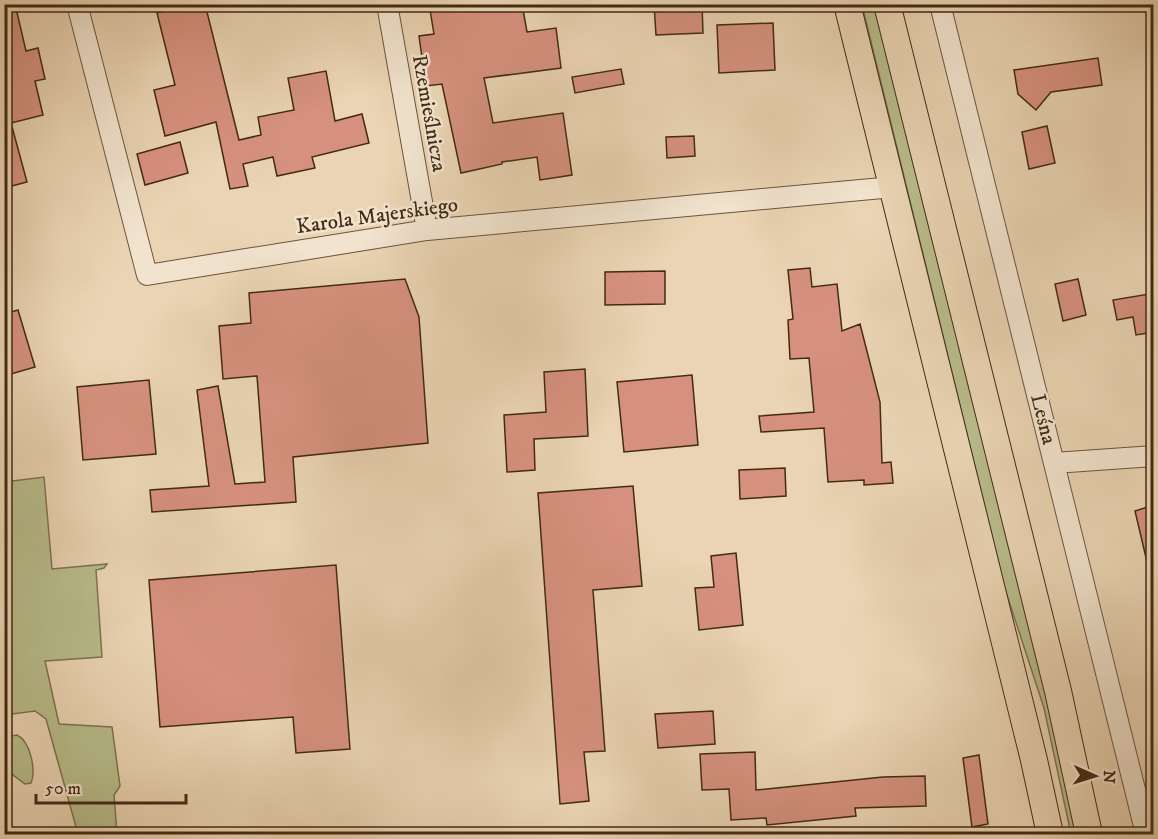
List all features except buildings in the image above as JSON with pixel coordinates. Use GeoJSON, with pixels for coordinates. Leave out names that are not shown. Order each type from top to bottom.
{"type":"FeatureCollection","features":[{"type":"Feature","properties":{"kind":"main road"},"geometry":{"type":"LineString","coordinates":[[848,4],[1034,760],[1050,834]]}},
{"type":"Feature","properties":{"kind":"main road"},"geometry":{"type":"LineString","coordinates":[[887,4],[1052,669],[1089,834]]}},
{"type":"Feature","properties":{"kind":"street","name":"Karola Majerskiego"},"geometry":{"type":"LineString","coordinates":[[77,4],[147,275],[427,230],[894,187]]}},
{"type":"Feature","properties":{"kind":"street","name":"Rzemieślnicza"},"geometry":{"type":"LineString","coordinates":[[387,4],[427,230]]}},
{"type":"Feature","properties":{"kind":"street","name":"Leśna"},"geometry":{"type":"LineString","coordinates":[[940,4],[1146,834]]}},
{"type":"Feature","properties":{"kind":"street"},"geometry":{"type":"LineString","coordinates":[[1054,463],[1154,456]]}},
{"type":"Feature","properties":{"kind":"green space"},"geometry":{"type":"Polygon","coordinates":[[[862,5],[878,5],[1003,510],[1078,834],[1071,834],[1044,708],[1005,589],[862,5]]]}},
{"type":"Feature","properties":{"kind":"green space"},"geometry":{"type":"Polygon","coordinates":[[[44,477],[52,569],[107,564],[104,568],[96,570],[102,657],[45,661],[59,724],[112,727],[120,786],[114,795],[117,834],[78,834],[46,719],[35,711],[5,715],[5,547],[7,551],[5,482],[44,477]]]}},
{"type":"Feature","properties":{"kind":"green space"},"geometry":{"type":"Polygon","coordinates":[[[17,735],[29,750],[33,771],[31,783],[25,784],[5,769],[5,737],[17,735]]]}}]}
